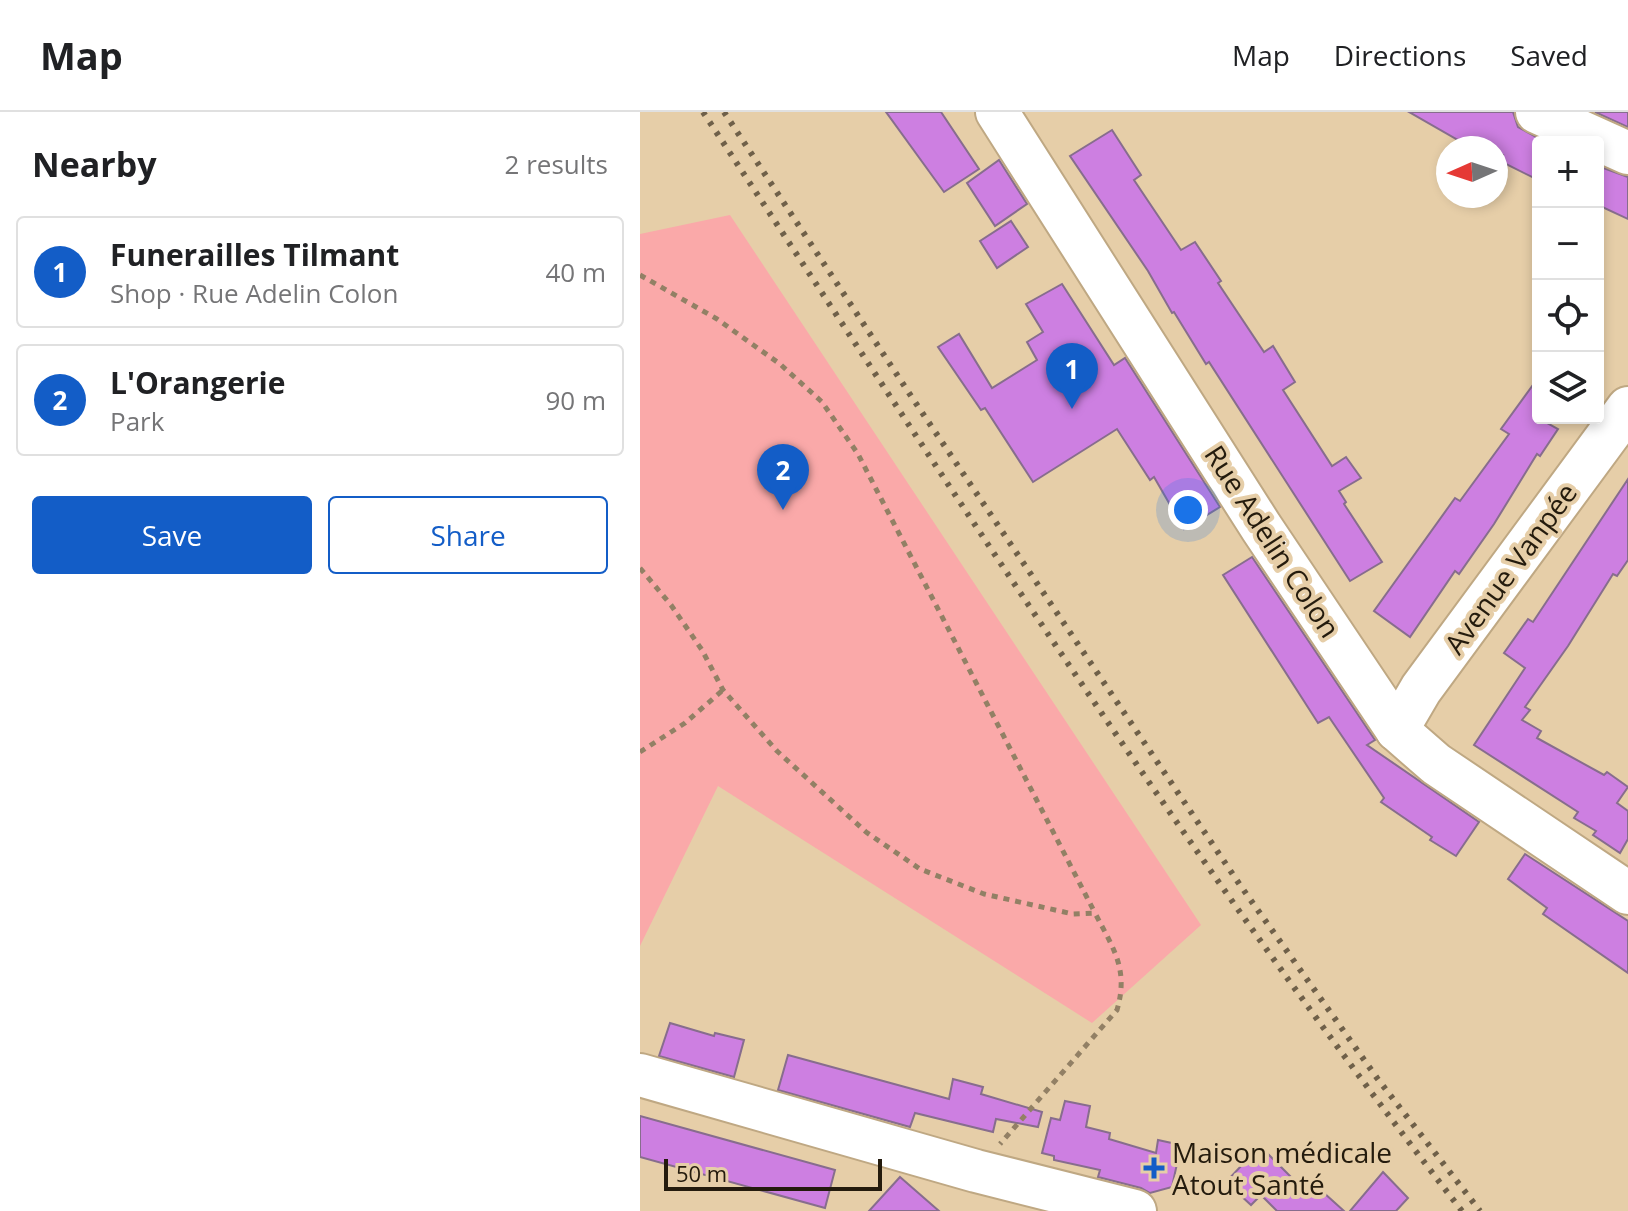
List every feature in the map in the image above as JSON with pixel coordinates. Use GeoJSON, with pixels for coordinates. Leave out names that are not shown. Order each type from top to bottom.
{"type":"FeatureCollection","features":[{"type":"Feature","properties":{"kind":"street","name":"Rue Adelin Colon"},"geometry":{"type":"LineString","coordinates":[[997,112],[1261,527],[1397,730],[1436,764],[1628,893]]}},
{"type":"Feature","properties":{"kind":"street"},"geometry":{"type":"LineString","coordinates":[[1537,112],[1628,153]]}},
{"type":"Feature","properties":{"kind":"street","name":"Avenue Vanpée"},"geometry":{"type":"LineString","coordinates":[[1397,730],[1421,689],[1628,408]]}},
{"type":"Feature","properties":{"kind":"street"},"geometry":{"type":"LineString","coordinates":[[640,1075],[1114,1208]]}},
{"type":"Feature","properties":{"kind":"path"},"geometry":{"type":"LineString","coordinates":[[640,275],[717,319],[780,364],[822,402],[858,454],[1121,969],[1123,990],[1117,1010],[976,1171]]}},
{"type":"Feature","properties":{"kind":"path"},"geometry":{"type":"LineString","coordinates":[[640,568],[671,605],[702,650],[723,690],[777,751],[854,822],[920,869],[984,894],[1073,914],[1095,913]]}},
{"type":"Feature","properties":{"kind":"path"},"geometry":{"type":"LineString","coordinates":[[640,752],[685,723],[723,690]]}},
{"type":"Feature","properties":{"kind":"shaded area"},"geometry":{"type":"Polygon","coordinates":[[[730,215],[1201,925],[1092,1023],[718,786],[640,946],[640,234],[730,215]]]}},
{"type":"Feature","properties":{"kind":"building"},"geometry":{"type":"Polygon","coordinates":[[[886,112],[941,112],[979,169],[944,192],[886,112]]]}},
{"type":"Feature","properties":{"kind":"building"},"geometry":{"type":"Polygon","coordinates":[[[1409,112],[1513,112],[1518,127],[1534,136],[1532,177],[1508,165],[1508,136],[1451,136],[1409,112]]]}},
{"type":"Feature","properties":{"kind":"building"},"geometry":{"type":"Polygon","coordinates":[[[1595,112],[1628,112],[1628,127],[1595,112]]]}},
{"type":"Feature","properties":{"kind":"building"},"geometry":{"type":"Polygon","coordinates":[[[1112,130],[1141,175],[1134,180],[1181,250],[1195,242],[1264,352],[1273,346],[1295,382],[1283,390],[1332,466],[1346,457],[1361,478],[1339,491],[1346,502],[1344,504],[1382,562],[1350,581],[1209,362],[1206,364],[1070,156],[1112,130]]]}},
{"type":"Feature","properties":{"kind":"building"},"geometry":{"type":"Polygon","coordinates":[[[999,160],[1027,204],[995,226],[967,183],[999,160]]]}},
{"type":"Feature","properties":{"kind":"building"},"geometry":{"type":"Polygon","coordinates":[[[1604,168],[1628,177],[1628,219],[1604,208],[1604,168]]]}},
{"type":"Feature","properties":{"kind":"building"},"geometry":{"type":"Polygon","coordinates":[[[1011,221],[1028,247],[997,268],[980,241],[1011,221]]]}},
{"type":"Feature","properties":{"kind":"building"},"geometry":{"type":"Polygon","coordinates":[[[1062,284],[1114,365],[1125,358],[1220,507],[1184,529],[1154,477],[1150,480],[1117,429],[1033,482],[985,408],[981,410],[938,347],[959,334],[992,388],[1037,360],[1027,342],[1043,332],[1026,304],[1062,284]]]}},
{"type":"Feature","properties":{"kind":"building"},"geometry":{"type":"Polygon","coordinates":[[[1532,386],[1532,424],[1549,424],[1558,429],[1540,456],[1537,454],[1459,574],[1455,571],[1410,637],[1374,611],[1455,498],[1460,501],[1509,434],[1501,429],[1532,386]]]}},
{"type":"Feature","properties":{"kind":"building"},"geometry":{"type":"Polygon","coordinates":[[[1628,479],[1628,560],[1617,576],[1613,574],[1525,707],[1530,710],[1522,720],[1541,731],[1537,738],[1604,775],[1607,772],[1628,787],[1617,803],[1628,811],[1628,839],[1620,853],[1593,835],[1596,831],[1574,818],[1578,812],[1474,745],[1525,668],[1504,653],[1528,619],[1533,622],[1628,479]]]}},
{"type":"Feature","properties":{"kind":"building"},"geometry":{"type":"Polygon","coordinates":[[[1252,557],[1375,740],[1367,745],[1479,822],[1456,856],[1381,802],[1384,798],[1329,717],[1318,723],[1223,575],[1252,557]]]}},
{"type":"Feature","properties":{"kind":"building"},"geometry":{"type":"Polygon","coordinates":[[[1525,854],[1628,921],[1628,973],[1543,914],[1547,908],[1508,879],[1525,854]]]}},
{"type":"Feature","properties":{"kind":"building"},"geometry":{"type":"Polygon","coordinates":[[[670,1023],[714,1036],[715,1033],[744,1040],[734,1077],[659,1056],[670,1023]]]}},
{"type":"Feature","properties":{"kind":"building"},"geometry":{"type":"Polygon","coordinates":[[[788,1055],[949,1099],[953,1079],[983,1087],[981,1094],[1042,1112],[1038,1127],[996,1119],[993,1132],[915,1113],[910,1127],[778,1090],[788,1055]]]}},
{"type":"Feature","properties":{"kind":"building"},"geometry":{"type":"Polygon","coordinates":[[[1065,1101],[1090,1106],[1086,1127],[1110,1133],[1109,1139],[1156,1153],[1158,1140],[1181,1145],[1172,1187],[1150,1193],[1098,1177],[1100,1170],[1054,1160],[1054,1156],[1042,1153],[1051,1118],[1060,1120],[1065,1101]]]}},
{"type":"Feature","properties":{"kind":"building"},"geometry":{"type":"Polygon","coordinates":[[[640,1116],[835,1170],[825,1208],[640,1157],[640,1116]]]}},
{"type":"Feature","properties":{"kind":"building"},"geometry":{"type":"Polygon","coordinates":[[[1260,1146],[1297,1183],[1304,1175],[1344,1211],[1277,1211],[1261,1195],[1251,1205],[1226,1182],[1260,1146]]]}},
{"type":"Feature","properties":{"kind":"building"},"geometry":{"type":"Polygon","coordinates":[[[1383,1172],[1408,1198],[1396,1211],[1350,1211],[1383,1172]]]}},
{"type":"Feature","properties":{"kind":"building"},"geometry":{"type":"Polygon","coordinates":[[[900,1177],[939,1211],[869,1211],[900,1177]]]}},
{"type":"Feature","properties":{"kind":"railway"},"geometry":{"type":"LineString","coordinates":[[703,112],[1166,807],[1262,943],[1462,1211]]}},
{"type":"Feature","properties":{"kind":"railway"},"geometry":{"type":"LineString","coordinates":[[724,112],[1240,885],[1377,1078],[1480,1211]]}},
{"type":"Feature","properties":{"kind":"place","name":"Funerailles Tilmant"},"geometry":{"type":"Point","coordinates":[1072,409]}},
{"type":"Feature","properties":{"kind":"place","name":"L'Orangerie"},"geometry":{"type":"Point","coordinates":[783,510]}},
{"type":"Feature","properties":{"kind":"place","name":"Maison médicale Atout Santé"},"geometry":{"type":"Point","coordinates":[1154,1168]}}]}
